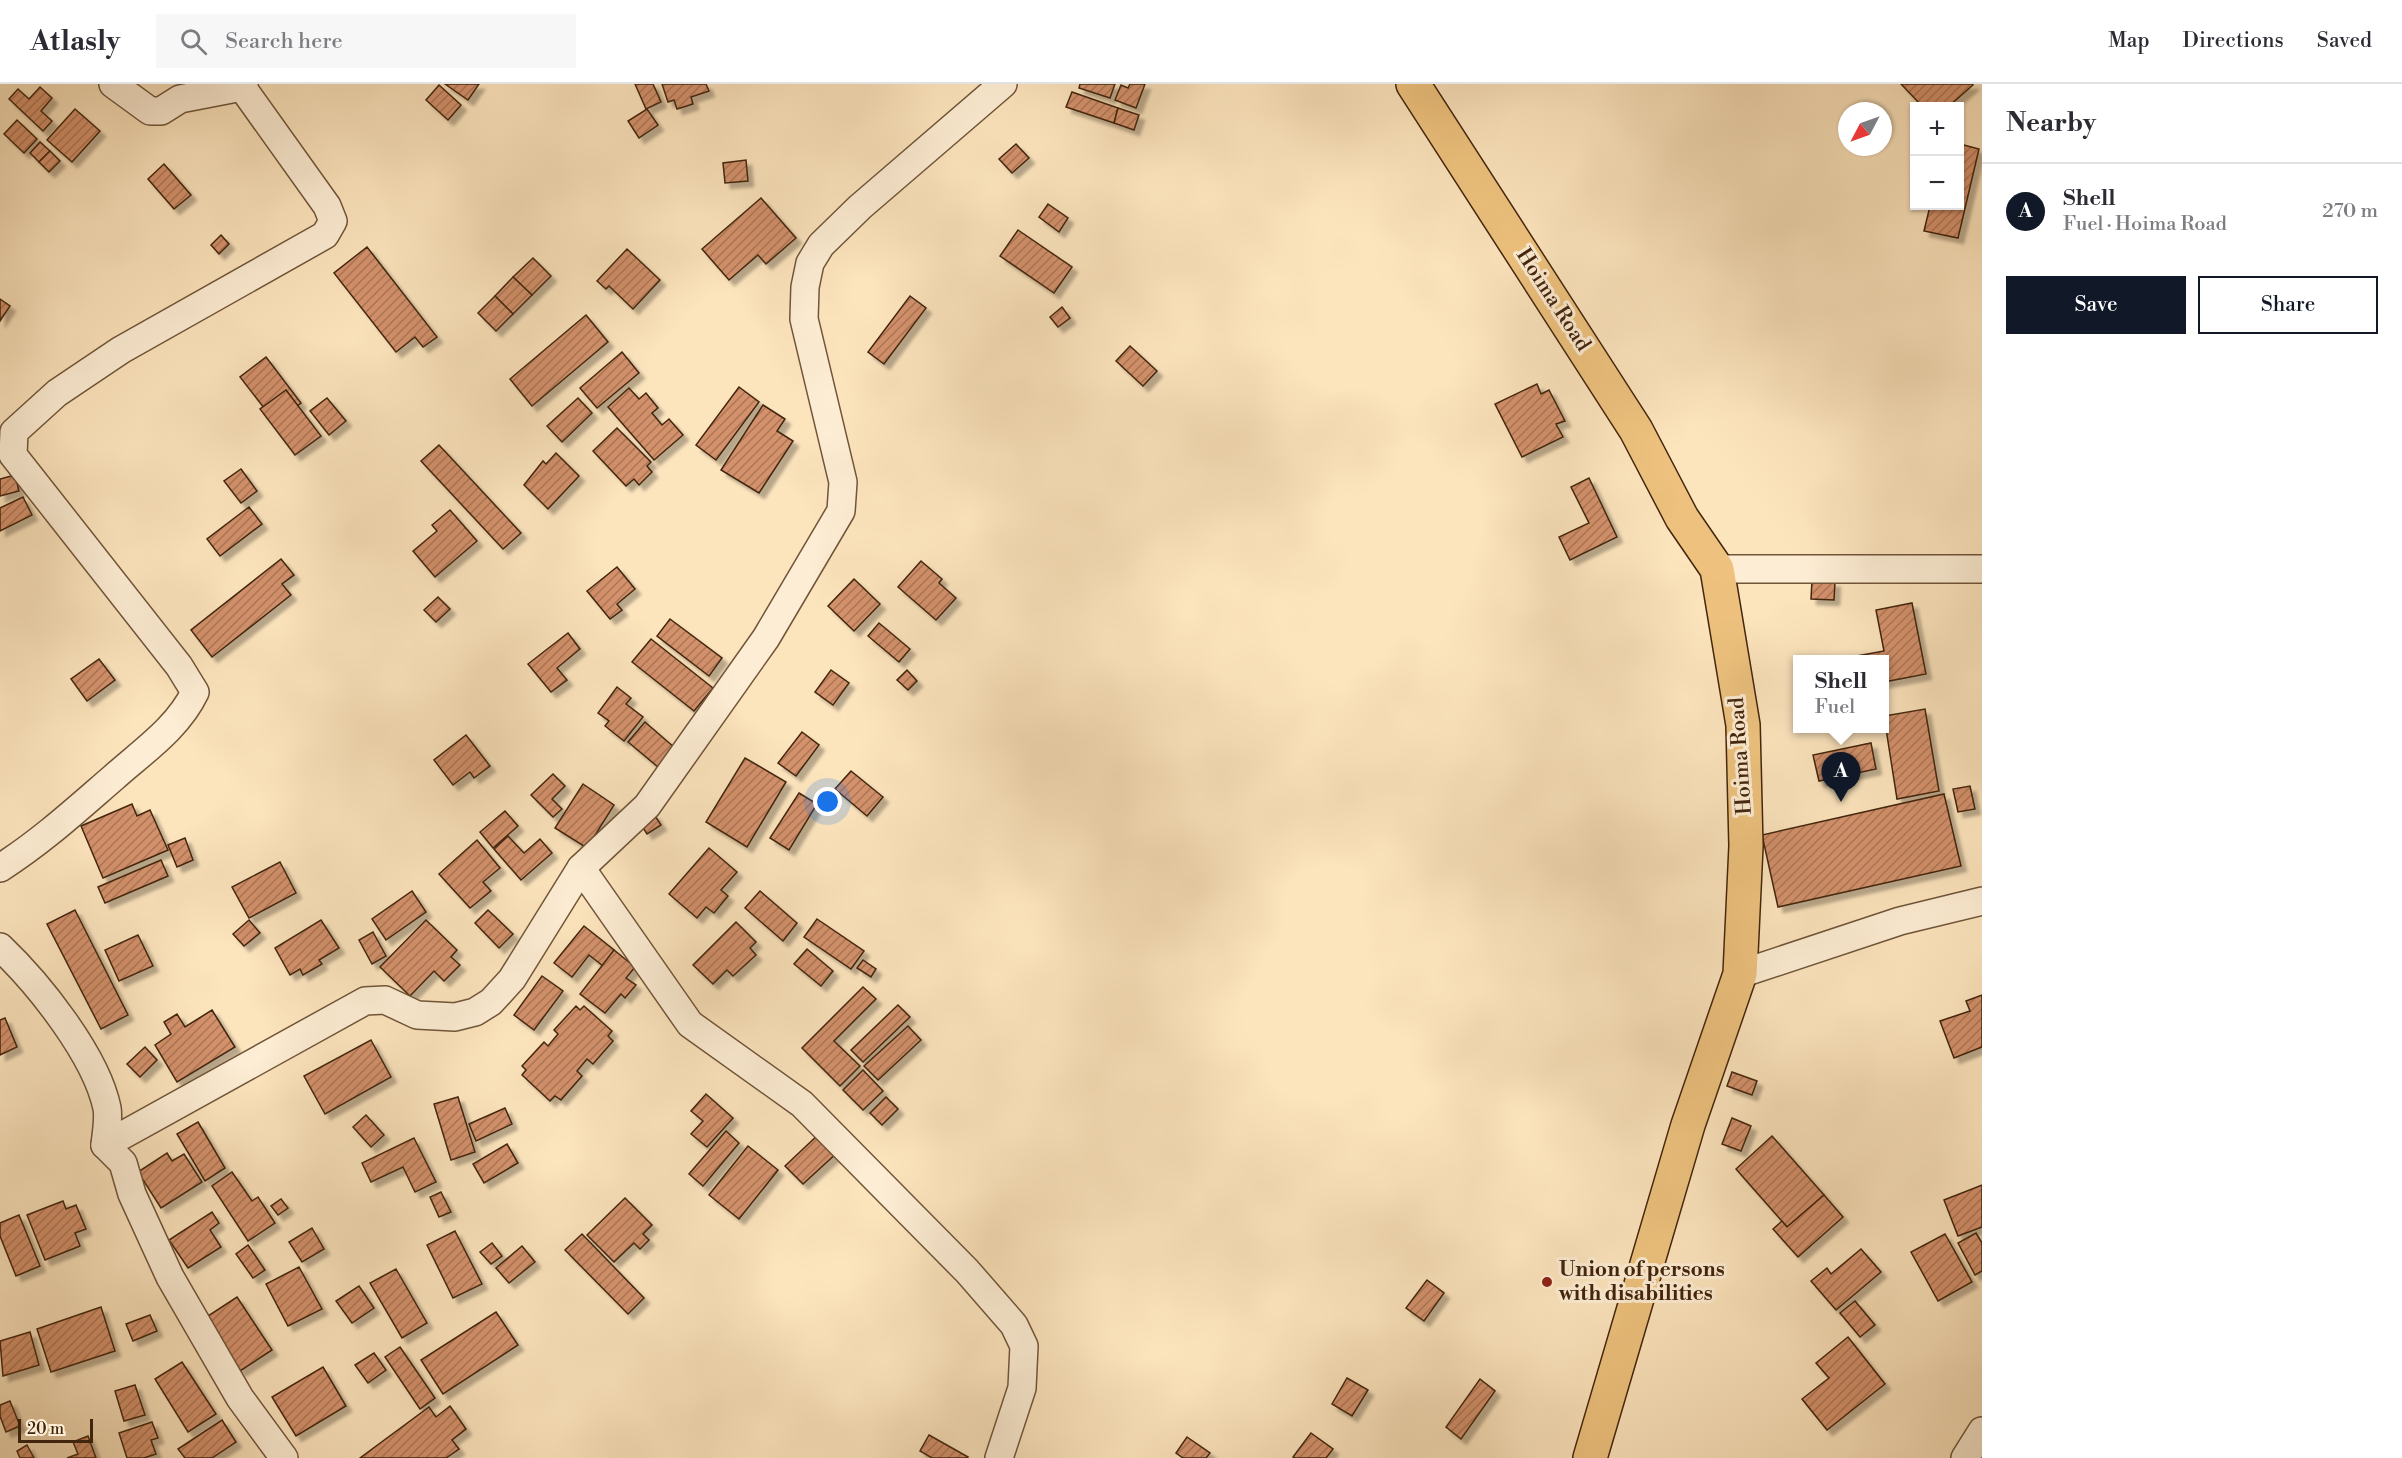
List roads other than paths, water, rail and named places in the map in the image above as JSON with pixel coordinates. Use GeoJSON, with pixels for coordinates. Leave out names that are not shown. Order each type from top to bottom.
{"type":"FeatureCollection","features":[{"type":"Feature","properties":{"kind":"main road","name":"Hoima Road"},"geometry":{"type":"LineString","coordinates":[[1413,84],[1636,430],[1682,518],[1717,569],[1743,725],[1746,846],[1740,974],[1688,1125],[1590,1458]]}},
{"type":"Feature","properties":{"kind":"street"},"geometry":{"type":"LineString","coordinates":[[0,868],[28,850],[159,738],[186,711],[195,692],[179,666],[13,455],[14,432],[57,393],[121,350],[325,235],[333,221],[327,206],[243,86],[180,99],[162,111],[150,111],[113,84]]}},
{"type":"Feature","properties":{"kind":"street"},"geometry":{"type":"LineString","coordinates":[[105,1145],[365,1001],[386,1000],[417,1015],[455,1017],[475,1012],[491,1002],[512,979],[581,868],[647,806],[766,638],[841,511],[843,482],[804,319],[805,287],[810,263],[821,245],[860,207],[1003,84]]}},
{"type":"Feature","properties":{"kind":"street"},"geometry":{"type":"LineString","coordinates":[[1717,569],[1982,569]]}},
{"type":"Feature","properties":{"kind":"street"},"geometry":{"type":"LineString","coordinates":[[581,868],[690,1024],[802,1104],[967,1271],[1014,1325],[1024,1346],[1022,1388],[999,1458]]}},
{"type":"Feature","properties":{"kind":"street"},"geometry":{"type":"LineString","coordinates":[[1740,974],[1900,921],[1982,901]]}},
{"type":"Feature","properties":{"kind":"street"},"geometry":{"type":"LineString","coordinates":[[0,947],[27,973],[88,1059],[107,1109],[105,1145],[123,1163],[132,1194],[176,1287],[240,1398],[284,1458]]}},
{"type":"Feature","properties":{"kind":"street"},"geometry":{"type":"LineString","coordinates":[[1965,1458],[1982,1431]]}},
{"type":"Feature","properties":{"kind":"place","name":"Shell"},"geometry":{"type":"Point","coordinates":[1841,802]}},
{"type":"Feature","properties":{"kind":"place","name":"Union of persons with disabilities"},"geometry":{"type":"Point","coordinates":[1547,1282]}}]}
